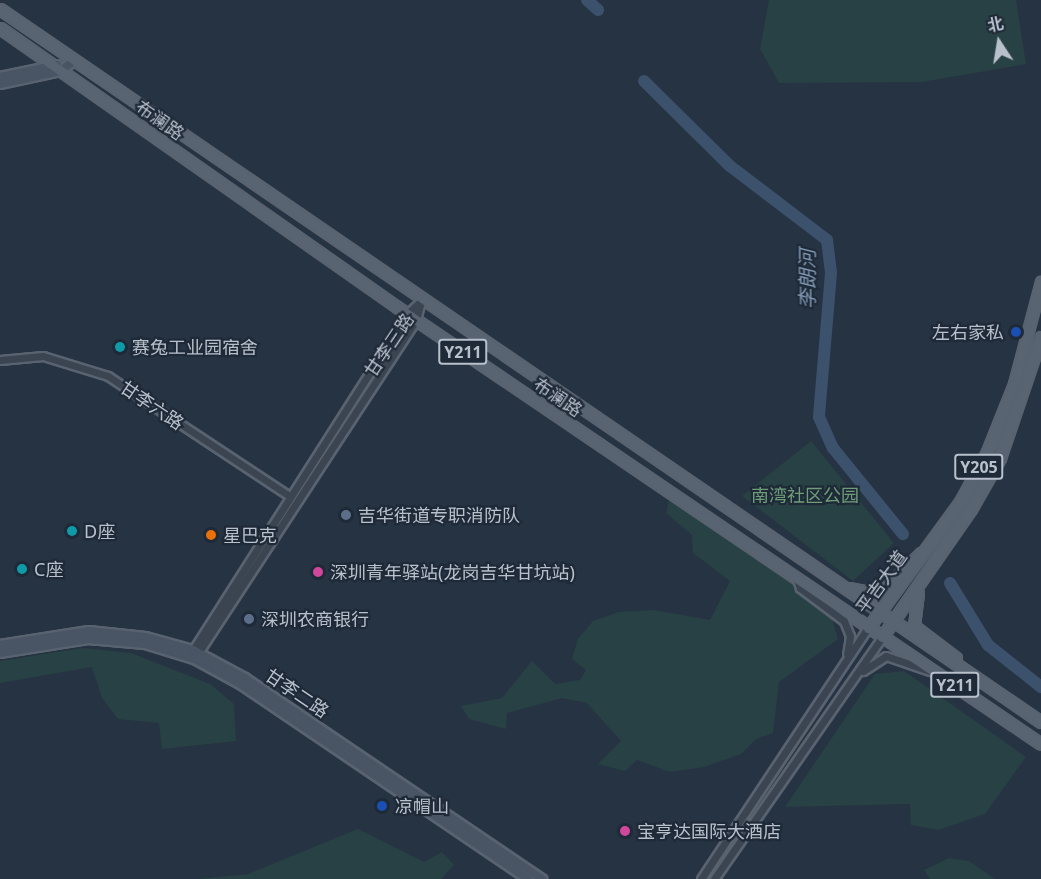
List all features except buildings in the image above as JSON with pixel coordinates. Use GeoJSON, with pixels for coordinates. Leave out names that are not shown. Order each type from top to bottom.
{"type":"FeatureCollection","features":[{"type":"Feature","properties":{"kind":"main road","name":"布澜路"},"geometry":{"type":"LineString","coordinates":[[0,9],[72,62],[878,614],[1041,723]]}},
{"type":"Feature","properties":{"kind":"main road","name":"布澜路"},"geometry":{"type":"LineString","coordinates":[[0,28],[407,314],[1041,744]]}},
{"type":"Feature","properties":{"kind":"main road"},"geometry":{"type":"LineString","coordinates":[[0,84],[72,62]]}},
{"type":"Feature","properties":{"kind":"main road"},"geometry":{"type":"LineString","coordinates":[[0,77],[58,68]]}},
{"type":"Feature","properties":{"kind":"main road","name":"平吉大道"},"geometry":{"type":"LineString","coordinates":[[868,628],[960,502],[1000,423],[1041,282]]}},
{"type":"Feature","properties":{"kind":"main road","name":"平吉大道"},"geometry":{"type":"LineString","coordinates":[[882,637],[932,565],[1000,458],[1041,337]]}},
{"type":"Feature","properties":{"kind":"main road"},"geometry":{"type":"LineString","coordinates":[[827,579],[874,596],[925,550]]}},
{"type":"Feature","properties":{"kind":"main road"},"geometry":{"type":"LineString","coordinates":[[932,565],[914,601],[914,626],[969,673]]}},
{"type":"Feature","properties":{"kind":"main road","name":"甘李二路"},"geometry":{"type":"LineString","coordinates":[[0,645],[89,631],[147,637],[196,654],[542,879]]}},
{"type":"Feature","properties":{"kind":"main road","name":"甘李二路"},"geometry":{"type":"LineString","coordinates":[[0,653],[88,639],[146,644],[196,654],[528,879]]}},
{"type":"Feature","properties":{"kind":"street","name":"甘李三路"},"geometry":{"type":"LineString","coordinates":[[196,654],[407,314],[422,302]]}},
{"type":"Feature","properties":{"kind":"street","name":"甘李三路"},"geometry":{"type":"LineString","coordinates":[[196,654],[416,320],[422,302]]}},
{"type":"Feature","properties":{"kind":"street","name":"甘李六路"},"geometry":{"type":"LineString","coordinates":[[0,360],[43,356],[108,376],[289,496]]}},
{"type":"Feature","properties":{"kind":"street"},"geometry":{"type":"LineString","coordinates":[[797,579],[801,588],[847,625],[848,651],[837,675]]}},
{"type":"Feature","properties":{"kind":"street","name":"平吉大道"},"geometry":{"type":"LineString","coordinates":[[701,879],[868,628]]}},
{"type":"Feature","properties":{"kind":"street","name":"平吉大道"},"geometry":{"type":"LineString","coordinates":[[714,879],[882,637]]}},
{"type":"Feature","properties":{"kind":"street"},"geometry":{"type":"LineString","coordinates":[[843,693],[866,666],[886,656],[935,672]]}},
{"type":"Feature","properties":{"kind":"green space"},"geometry":{"type":"Polygon","coordinates":[[[769,0],[1016,0],[1026,64],[922,82],[779,83],[760,49],[769,0]]]}},
{"type":"Feature","properties":{"kind":"green space","name":"南湾社区公园"},"geometry":{"type":"Polygon","coordinates":[[[811,441],[894,543],[853,581],[742,496],[811,441]]]}},
{"type":"Feature","properties":{"kind":"green space"},"geometry":{"type":"Polygon","coordinates":[[[670,497],[823,601],[831,615],[838,639],[779,682],[773,733],[756,739],[741,754],[704,767],[670,772],[637,760],[625,771],[598,764],[621,741],[587,703],[562,698],[507,713],[506,729],[469,719],[461,706],[502,698],[532,661],[555,684],[580,680],[586,670],[572,659],[578,639],[593,621],[619,612],[654,610],[710,620],[730,581],[693,553],[692,535],[666,513],[670,497]]]}},
{"type":"Feature","properties":{"kind":"green space"},"geometry":{"type":"Polygon","coordinates":[[[83,648],[131,653],[210,684],[234,704],[236,741],[162,749],[159,723],[118,719],[102,698],[92,667],[0,683],[0,661],[83,648]]]}},
{"type":"Feature","properties":{"kind":"green space"},"geometry":{"type":"Polygon","coordinates":[[[904,671],[1026,757],[985,814],[938,830],[911,825],[910,804],[785,807],[875,674],[904,671]]]}},
{"type":"Feature","properties":{"kind":"green space"},"geometry":{"type":"Polygon","coordinates":[[[358,829],[424,862],[442,852],[454,865],[441,879],[197,879],[248,874],[358,829]]]}},
{"type":"Feature","properties":{"kind":"green space"},"geometry":{"type":"Polygon","coordinates":[[[949,858],[969,861],[995,879],[930,879],[924,870],[949,858]]]}},
{"type":"Feature","properties":{"kind":"waterway","name":"李朗河"},"geometry":{"type":"LineString","coordinates":[[587,0],[598,10]]}},
{"type":"Feature","properties":{"kind":"waterway","name":"李朗河"},"geometry":{"type":"LineString","coordinates":[[644,81],[730,166],[827,240],[831,273],[819,417],[833,448],[903,534]]}},
{"type":"Feature","properties":{"kind":"waterway","name":"李朗河"},"geometry":{"type":"LineString","coordinates":[[950,583],[988,645],[1041,687]]}},
{"type":"Feature","properties":{"kind":"place","name":"左右家私"},"geometry":{"type":"Point","coordinates":[1016,332]}},
{"type":"Feature","properties":{"kind":"place","name":"赛兔工业园宿舍"},"geometry":{"type":"Point","coordinates":[120,347]}},
{"type":"Feature","properties":{"kind":"place","name":"吉华街道专职消防队"},"geometry":{"type":"Point","coordinates":[346,515]}},
{"type":"Feature","properties":{"kind":"place","name":"D座"},"geometry":{"type":"Point","coordinates":[72,531]}},
{"type":"Feature","properties":{"kind":"place","name":"星巴克"},"geometry":{"type":"Point","coordinates":[211,535]}},
{"type":"Feature","properties":{"kind":"place","name":"C座"},"geometry":{"type":"Point","coordinates":[22,569]}},
{"type":"Feature","properties":{"kind":"place","name":"深圳青年驿站(龙岗吉华甘坑站)"},"geometry":{"type":"Point","coordinates":[318,572]}},
{"type":"Feature","properties":{"kind":"place","name":"深圳农商银行"},"geometry":{"type":"Point","coordinates":[249,619]}},
{"type":"Feature","properties":{"kind":"place","name":"凉帽山"},"geometry":{"type":"Point","coordinates":[382,806]}},
{"type":"Feature","properties":{"kind":"place","name":"宝亨达国际大酒店"},"geometry":{"type":"Point","coordinates":[625,831]}}]}
